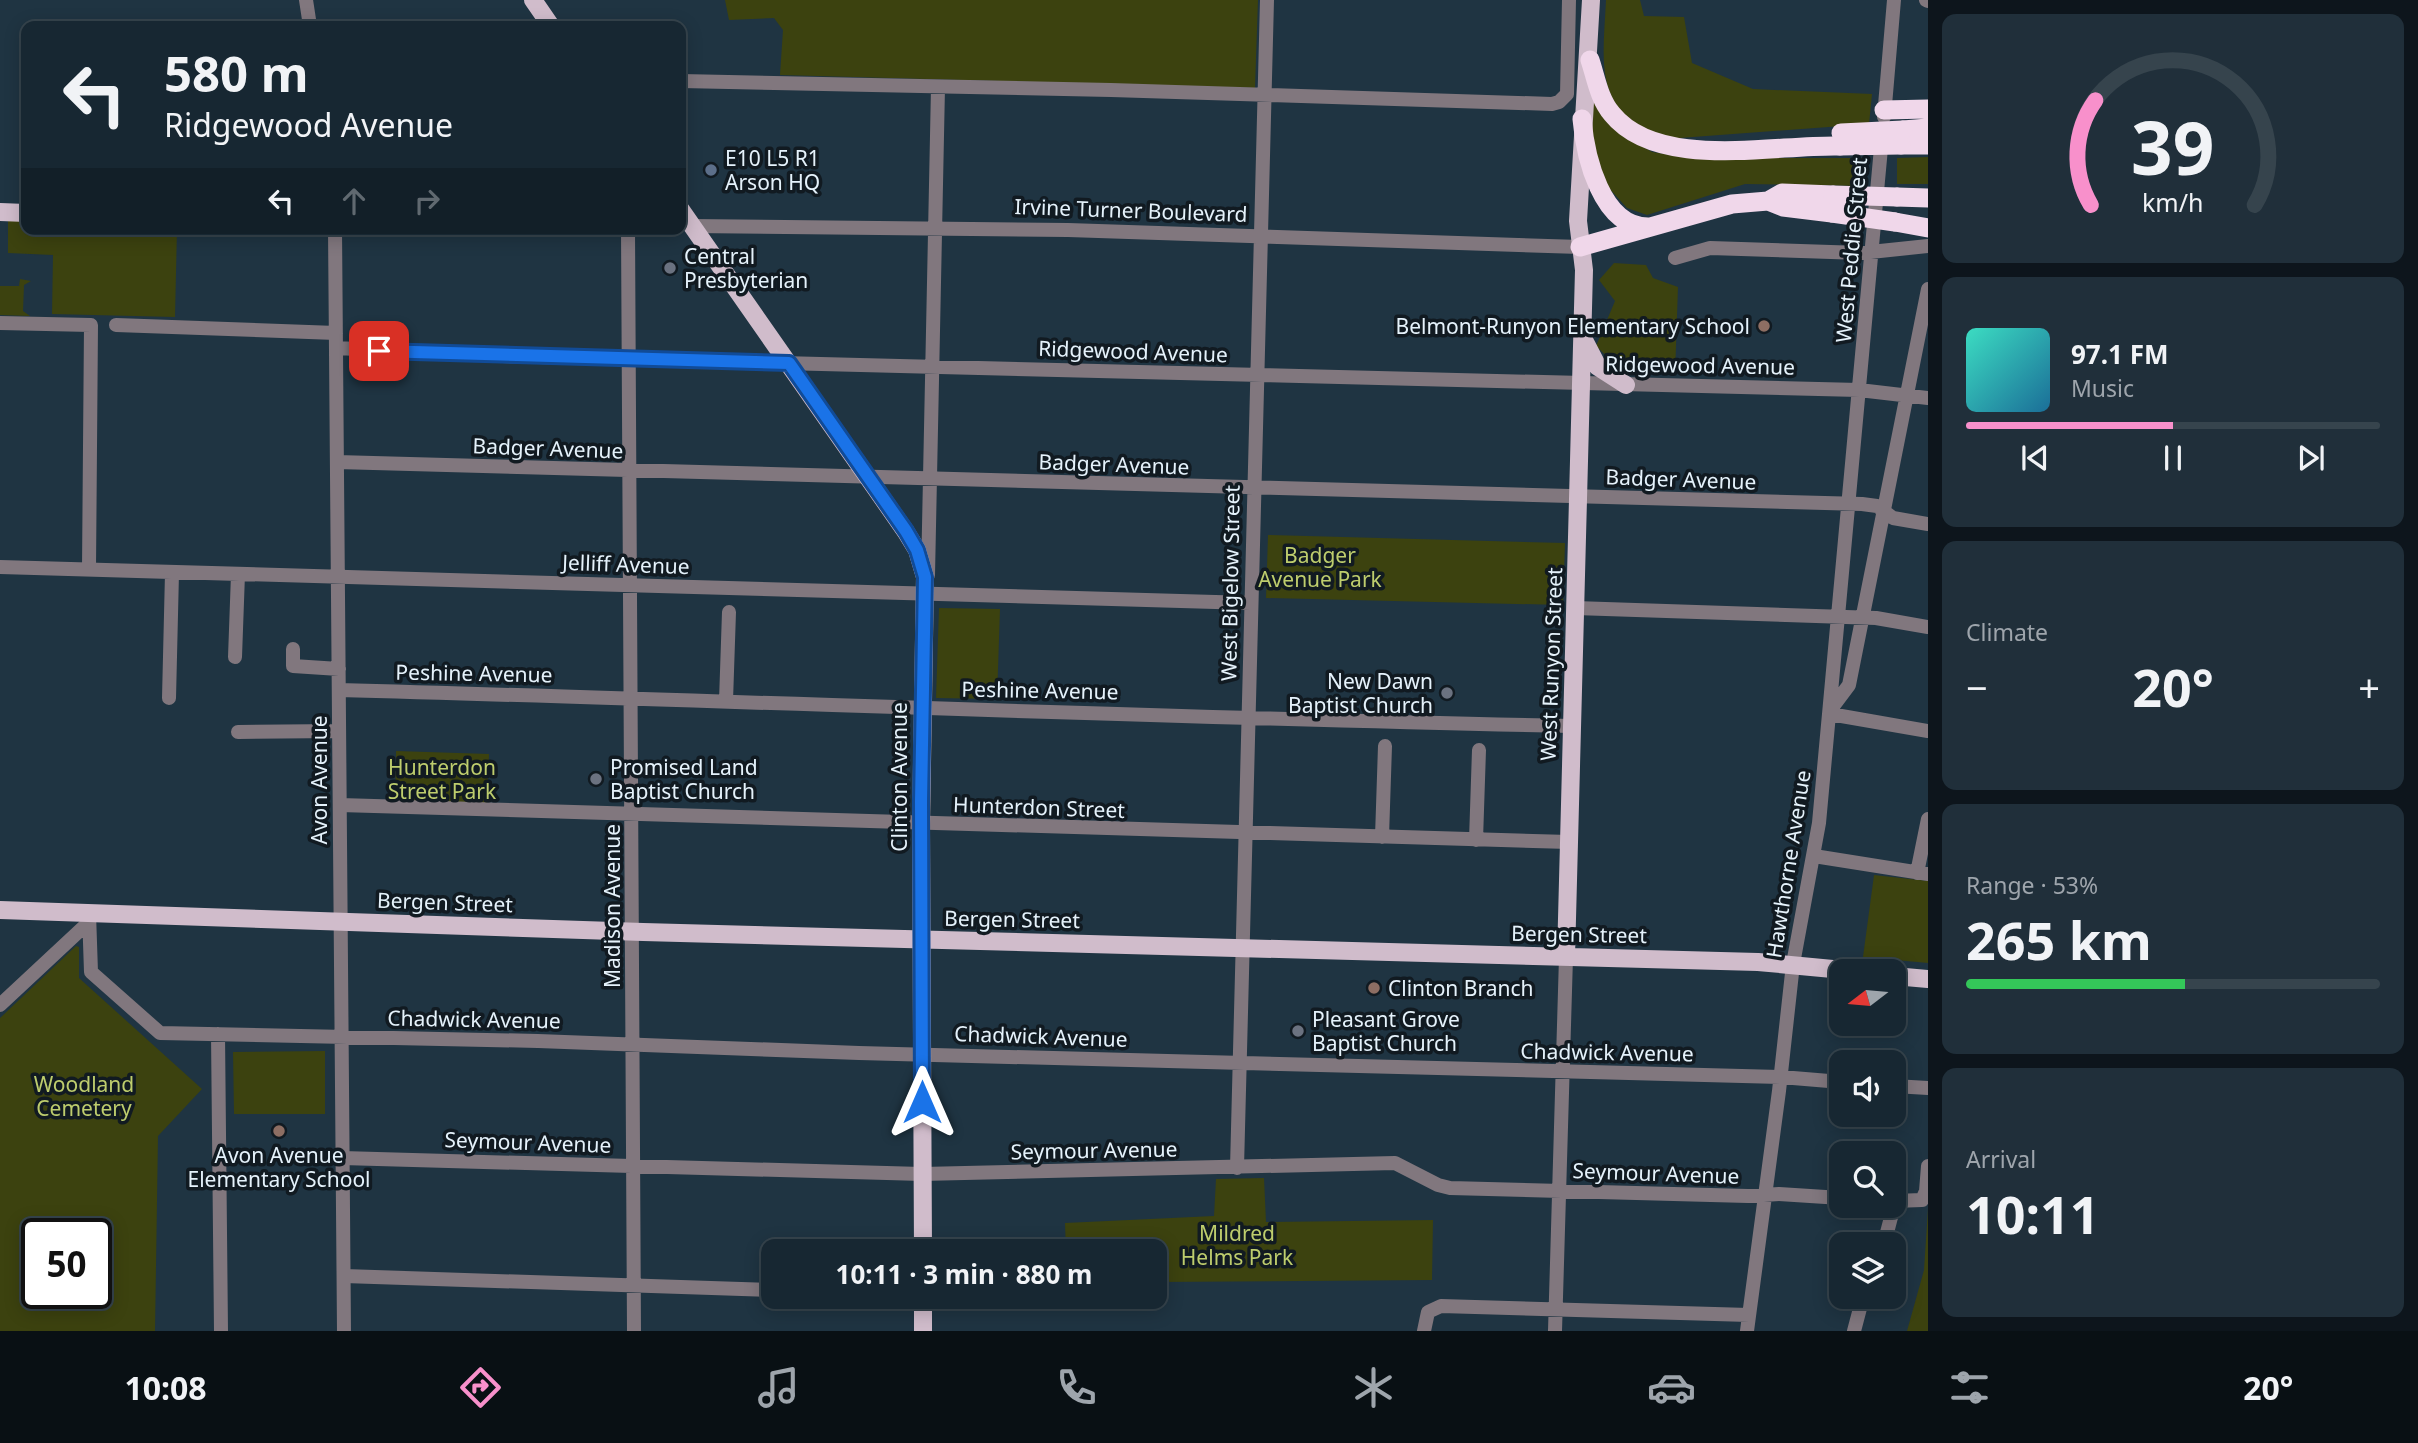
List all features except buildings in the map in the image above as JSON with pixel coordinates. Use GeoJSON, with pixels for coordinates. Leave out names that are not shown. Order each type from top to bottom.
{"type":"FeatureCollection","features":[{"type":"Feature","properties":{"kind":"highway"},"geometry":{"type":"LineString","coordinates":[[1590,60],[1603,102],[1625,128],[1654,143],[1687,148],[1902,138],[1928,145]]}},
{"type":"Feature","properties":{"kind":"highway"},"geometry":{"type":"LineString","coordinates":[[1884,110],[1928,109]]}},
{"type":"Feature","properties":{"kind":"highway"},"geometry":{"type":"LineString","coordinates":[[1582,119],[1588,159],[1605,197],[1628,222],[1651,227]]}},
{"type":"Feature","properties":{"kind":"highway"},"geometry":{"type":"LineString","coordinates":[[1902,138],[1928,128]]}},
{"type":"Feature","properties":{"kind":"highway"},"geometry":{"type":"LineString","coordinates":[[1580,247],[1716,207],[1768,201],[1783,207],[1897,197],[1928,198]]}},
{"type":"Feature","properties":{"kind":"highway"},"geometry":{"type":"LineString","coordinates":[[1833,204],[1895,222],[1928,228]]}},
{"type":"Feature","properties":{"kind":"main road"},"geometry":{"type":"LineString","coordinates":[[533,0],[548,21]]}},
{"type":"Feature","properties":{"kind":"main road","name":"West Runyon Street"},"geometry":{"type":"LineString","coordinates":[[1566,957],[1584,270],[1578,221],[1584,79],[1590,60],[1591,0]]}},
{"type":"Feature","properties":{"kind":"main road"},"geometry":{"type":"LineString","coordinates":[[0,203],[21,204]]}},
{"type":"Feature","properties":{"kind":"main road"},"geometry":{"type":"LineString","coordinates":[[0,212],[21,212]]}},
{"type":"Feature","properties":{"kind":"main road","name":"Clinton Avenue"},"geometry":{"type":"LineString","coordinates":[[686,226],[789,363],[871,479],[917,550],[927,594],[921,825],[923,1239]]}},
{"type":"Feature","properties":{"kind":"main road"},"geometry":{"type":"LineString","coordinates":[[1582,335],[1598,368],[1626,385]]}},
{"type":"Feature","properties":{"kind":"main road","name":"Bergen Street"},"geometry":{"type":"LineString","coordinates":[[0,910],[89,917],[1566,957],[1793,964],[1829,968]]}},
{"type":"Feature","properties":{"kind":"main road"},"geometry":{"type":"LineString","coordinates":[[1906,977],[1928,979]]}},
{"type":"Feature","properties":{"kind":"main road"},"geometry":{"type":"LineString","coordinates":[[923,1309],[923,1331]]}},
{"type":"Feature","properties":{"kind":"street","name":"West Bigelow Street"},"geometry":{"type":"LineString","coordinates":[[1237,1168],[1267,0]]}},
{"type":"Feature","properties":{"kind":"street"},"geometry":{"type":"LineString","coordinates":[[686,81],[1111,90],[1263,97],[1556,104],[1563,100],[1567,90],[1569,0]]}},
{"type":"Feature","properties":{"kind":"street","name":"West Peddie Street"},"geometry":{"type":"LineString","coordinates":[[1830,712],[1894,0]]}},
{"type":"Feature","properties":{"kind":"street"},"geometry":{"type":"LineString","coordinates":[[309,2],[310,21]]}},
{"type":"Feature","properties":{"kind":"street"},"geometry":{"type":"LineString","coordinates":[[927,594],[938,87]]}},
{"type":"Feature","properties":{"kind":"street","name":"Irvine Turner Boulevard"},"geometry":{"type":"LineString","coordinates":[[686,226],[936,228],[1580,247]]}},
{"type":"Feature","properties":{"kind":"street","name":"Avon Avenue"},"geometry":{"type":"LineString","coordinates":[[335,235],[344,1331]]}},
{"type":"Feature","properties":{"kind":"street","name":"Madison Avenue"},"geometry":{"type":"LineString","coordinates":[[628,235],[634,1331]]}},
{"type":"Feature","properties":{"kind":"street"},"geometry":{"type":"LineString","coordinates":[[1675,258],[1710,248],[1872,251],[1928,246]]}},
{"type":"Feature","properties":{"kind":"street","name":"Hawthorne Avenue"},"geometry":{"type":"LineString","coordinates":[[1747,1331],[1781,1077],[1793,964],[1814,856],[1830,712],[1849,685],[1928,289]]}},
{"type":"Feature","properties":{"kind":"street"},"geometry":{"type":"LineString","coordinates":[[0,323],[91,325],[89,569]]}},
{"type":"Feature","properties":{"kind":"street"},"geometry":{"type":"LineString","coordinates":[[116,326],[336,332]]}},
{"type":"Feature","properties":{"kind":"street","name":"Ridgewood Avenue"},"geometry":{"type":"LineString","coordinates":[[336,348],[1256,376],[1859,390],[1928,398]]}},
{"type":"Feature","properties":{"kind":"street","name":"Badger Avenue"},"geometry":{"type":"LineString","coordinates":[[337,462],[871,479],[1849,504],[1872,505],[1893,518],[1928,524]]}},
{"type":"Feature","properties":{"kind":"street","name":"Jelliff Avenue"},"geometry":{"type":"LineString","coordinates":[[0,567],[1250,603]]}},
{"type":"Feature","properties":{"kind":"street"},"geometry":{"type":"LineString","coordinates":[[169,698],[172,573]]}},
{"type":"Feature","properties":{"kind":"street"},"geometry":{"type":"LineString","coordinates":[[235,657],[238,574]]}},
{"type":"Feature","properties":{"kind":"street"},"geometry":{"type":"LineString","coordinates":[[1575,608],[1863,618],[1928,627]]}},
{"type":"Feature","properties":{"kind":"street"},"geometry":{"type":"LineString","coordinates":[[726,701],[729,612]]}},
{"type":"Feature","properties":{"kind":"street"},"geometry":{"type":"LineString","coordinates":[[293,649],[293,666],[339,668]]}},
{"type":"Feature","properties":{"kind":"street","name":"Peshine Avenue"},"geometry":{"type":"LineString","coordinates":[[339,690],[726,701],[922,710],[1090,711],[1248,719],[1572,726]]}},
{"type":"Feature","properties":{"kind":"street"},"geometry":{"type":"LineString","coordinates":[[1830,712],[1928,731]]}},
{"type":"Feature","properties":{"kind":"street"},"geometry":{"type":"LineString","coordinates":[[239,732],[340,731]]}},
{"type":"Feature","properties":{"kind":"street"},"geometry":{"type":"LineString","coordinates":[[1382,837],[1385,746]]}},
{"type":"Feature","properties":{"kind":"street"},"geometry":{"type":"LineString","coordinates":[[1476,840],[1479,750]]}},
{"type":"Feature","properties":{"kind":"street","name":"Hunterdon Street"},"geometry":{"type":"LineString","coordinates":[[340,805],[921,825],[1569,842]]}},
{"type":"Feature","properties":{"kind":"street"},"geometry":{"type":"LineString","coordinates":[[1814,856],[1923,873],[1928,820]]}},
{"type":"Feature","properties":{"kind":"street"},"geometry":{"type":"LineString","coordinates":[[0,1005],[89,917]]}},
{"type":"Feature","properties":{"kind":"street","name":"Chadwick Avenue"},"geometry":{"type":"LineString","coordinates":[[89,917],[91,972],[160,1033],[1781,1077],[1829,1081]]}},
{"type":"Feature","properties":{"kind":"street","name":"West Runyon Street"},"geometry":{"type":"LineString","coordinates":[[1555,1331],[1566,957]]}},
{"type":"Feature","properties":{"kind":"street"},"geometry":{"type":"LineString","coordinates":[[218,1034],[221,1331]]}},
{"type":"Feature","properties":{"kind":"street"},"geometry":{"type":"LineString","coordinates":[[1906,1087],[1928,1088]]}},
{"type":"Feature","properties":{"kind":"street","name":"Seymour Avenue"},"geometry":{"type":"LineString","coordinates":[[342,1157],[922,1174],[1395,1163],[1450,1188],[1829,1198]]}},
{"type":"Feature","properties":{"kind":"street"},"geometry":{"type":"LineString","coordinates":[[1906,1202],[1922,1200],[1926,1191],[1928,1166]]}},
{"type":"Feature","properties":{"kind":"street"},"geometry":{"type":"LineString","coordinates":[[344,1276],[761,1290]]}},
{"type":"Feature","properties":{"kind":"street"},"geometry":{"type":"LineString","coordinates":[[1424,1331],[1428,1312],[1435,1306],[1749,1315]]}},
{"type":"Feature","properties":{"kind":"street"},"geometry":{"type":"LineString","coordinates":[[1854,1331],[1860,1309]]}},
{"type":"Feature","properties":{"kind":"street"},"geometry":{"type":"LineString","coordinates":[[1862,1331],[1868,1309]]}},
{"type":"Feature","properties":{"kind":"green space"},"geometry":{"type":"Polygon","coordinates":[[[725,0],[1258,0],[1255,88],[780,75],[783,30],[774,18],[729,20],[725,0]]]}},
{"type":"Feature","properties":{"kind":"green space"},"geometry":{"type":"Polygon","coordinates":[[[1606,0],[1640,0],[1644,16],[1684,17],[1692,63],[1753,89],[1872,94],[1869,124],[1666,139],[1642,128],[1625,116],[1614,101],[1607,84],[1604,66],[1606,0]]]}},
{"type":"Feature","properties":{"kind":"green space"},"geometry":{"type":"Polygon","coordinates":[[[1592,89],[1619,132],[1652,152],[1691,158],[1866,158],[1864,186],[1745,184],[1647,215],[1627,208],[1607,186],[1590,137],[1592,89]]]}},
{"type":"Feature","properties":{"kind":"green space"},"geometry":{"type":"Polygon","coordinates":[[[1928,157],[1928,184],[1897,184],[1897,158],[1928,157]]]}},
{"type":"Feature","properties":{"kind":"green space"},"geometry":{"type":"Polygon","coordinates":[[[8,221],[21,221],[21,235],[177,235],[175,317],[52,314],[53,255],[8,253],[8,221]]]}},
{"type":"Feature","properties":{"kind":"green space"},"geometry":{"type":"Polygon","coordinates":[[[1614,263],[1646,265],[1653,278],[1678,287],[1675,375],[1622,371],[1596,346],[1615,301],[1599,280],[1614,263]]]}},
{"type":"Feature","properties":{"kind":"green space"},"geometry":{"type":"Polygon","coordinates":[[[20,279],[31,281],[24,285],[23,311],[30,316],[0,315],[0,286],[19,286],[20,279]]]}},
{"type":"Feature","properties":{"kind":"green space","name":"Badger Avenue Park"},"geometry":{"type":"Polygon","coordinates":[[[1268,535],[1565,543],[1563,605],[1266,598],[1268,535]]]}},
{"type":"Feature","properties":{"kind":"green space"},"geometry":{"type":"Polygon","coordinates":[[[939,608],[1000,609],[997,699],[936,698],[939,608]]]}},
{"type":"Feature","properties":{"kind":"green space","name":"Hunterdon Street Park"},"geometry":{"type":"Polygon","coordinates":[[[396,751],[489,754],[487,806],[395,804],[396,751]]]}},
{"type":"Feature","properties":{"kind":"green space"},"geometry":{"type":"Polygon","coordinates":[[[1874,875],[1928,881],[1928,963],[1863,957],[1874,875]]]}},
{"type":"Feature","properties":{"kind":"green space","name":"Woodland Cemetery"},"geometry":{"type":"Polygon","coordinates":[[[76,946],[79,947],[79,978],[202,1089],[158,1136],[155,1331],[0,1331],[0,1018],[76,946]]]}},
{"type":"Feature","properties":{"kind":"green space"},"geometry":{"type":"Polygon","coordinates":[[[325,1051],[325,1114],[234,1114],[233,1052],[325,1051]]]}},
{"type":"Feature","properties":{"kind":"green space","name":"Mildred Helms Park"},"geometry":{"type":"Polygon","coordinates":[[[1264,1178],[1266,1222],[1433,1220],[1432,1280],[1167,1282],[1167,1239],[1066,1239],[1065,1223],[1214,1216],[1216,1179],[1264,1178]]]}},
{"type":"Feature","properties":{"kind":"green space"},"geometry":{"type":"Polygon","coordinates":[[[1928,1209],[1928,1331],[1907,1331],[1924,1270],[1928,1209]]]}},
{"type":"Feature","properties":{"kind":"place","name":"E10 L5 R1 Arson HQ"},"geometry":{"type":"Point","coordinates":[711,170]}},
{"type":"Feature","properties":{"kind":"place","name":"Central Presbyterian"},"geometry":{"type":"Point","coordinates":[670,268]}},
{"type":"Feature","properties":{"kind":"place","name":"Belmont-Runyon Elementary School"},"geometry":{"type":"Point","coordinates":[1764,326]}},
{"type":"Feature","properties":{"kind":"place","name":"New Dawn Baptist Church"},"geometry":{"type":"Point","coordinates":[1447,693]}},
{"type":"Feature","properties":{"kind":"place","name":"Promised Land Baptist Church"},"geometry":{"type":"Point","coordinates":[596,779]}},
{"type":"Feature","properties":{"kind":"place","name":"Clinton Branch"},"geometry":{"type":"Point","coordinates":[1374,988]}},
{"type":"Feature","properties":{"kind":"place","name":"Pleasant Grove Baptist Church"},"geometry":{"type":"Point","coordinates":[1298,1031]}},
{"type":"Feature","properties":{"kind":"place","name":"Avon Avenue Elementary School"},"geometry":{"type":"Point","coordinates":[279,1131]}},
{"type":"Feature","properties":{"kind":"route"},"geometry":{"type":"LineString","coordinates":[[379,351],[789,363],[906,531],[917,550],[925,577],[927,594],[921,802],[922,1102]]}}]}
